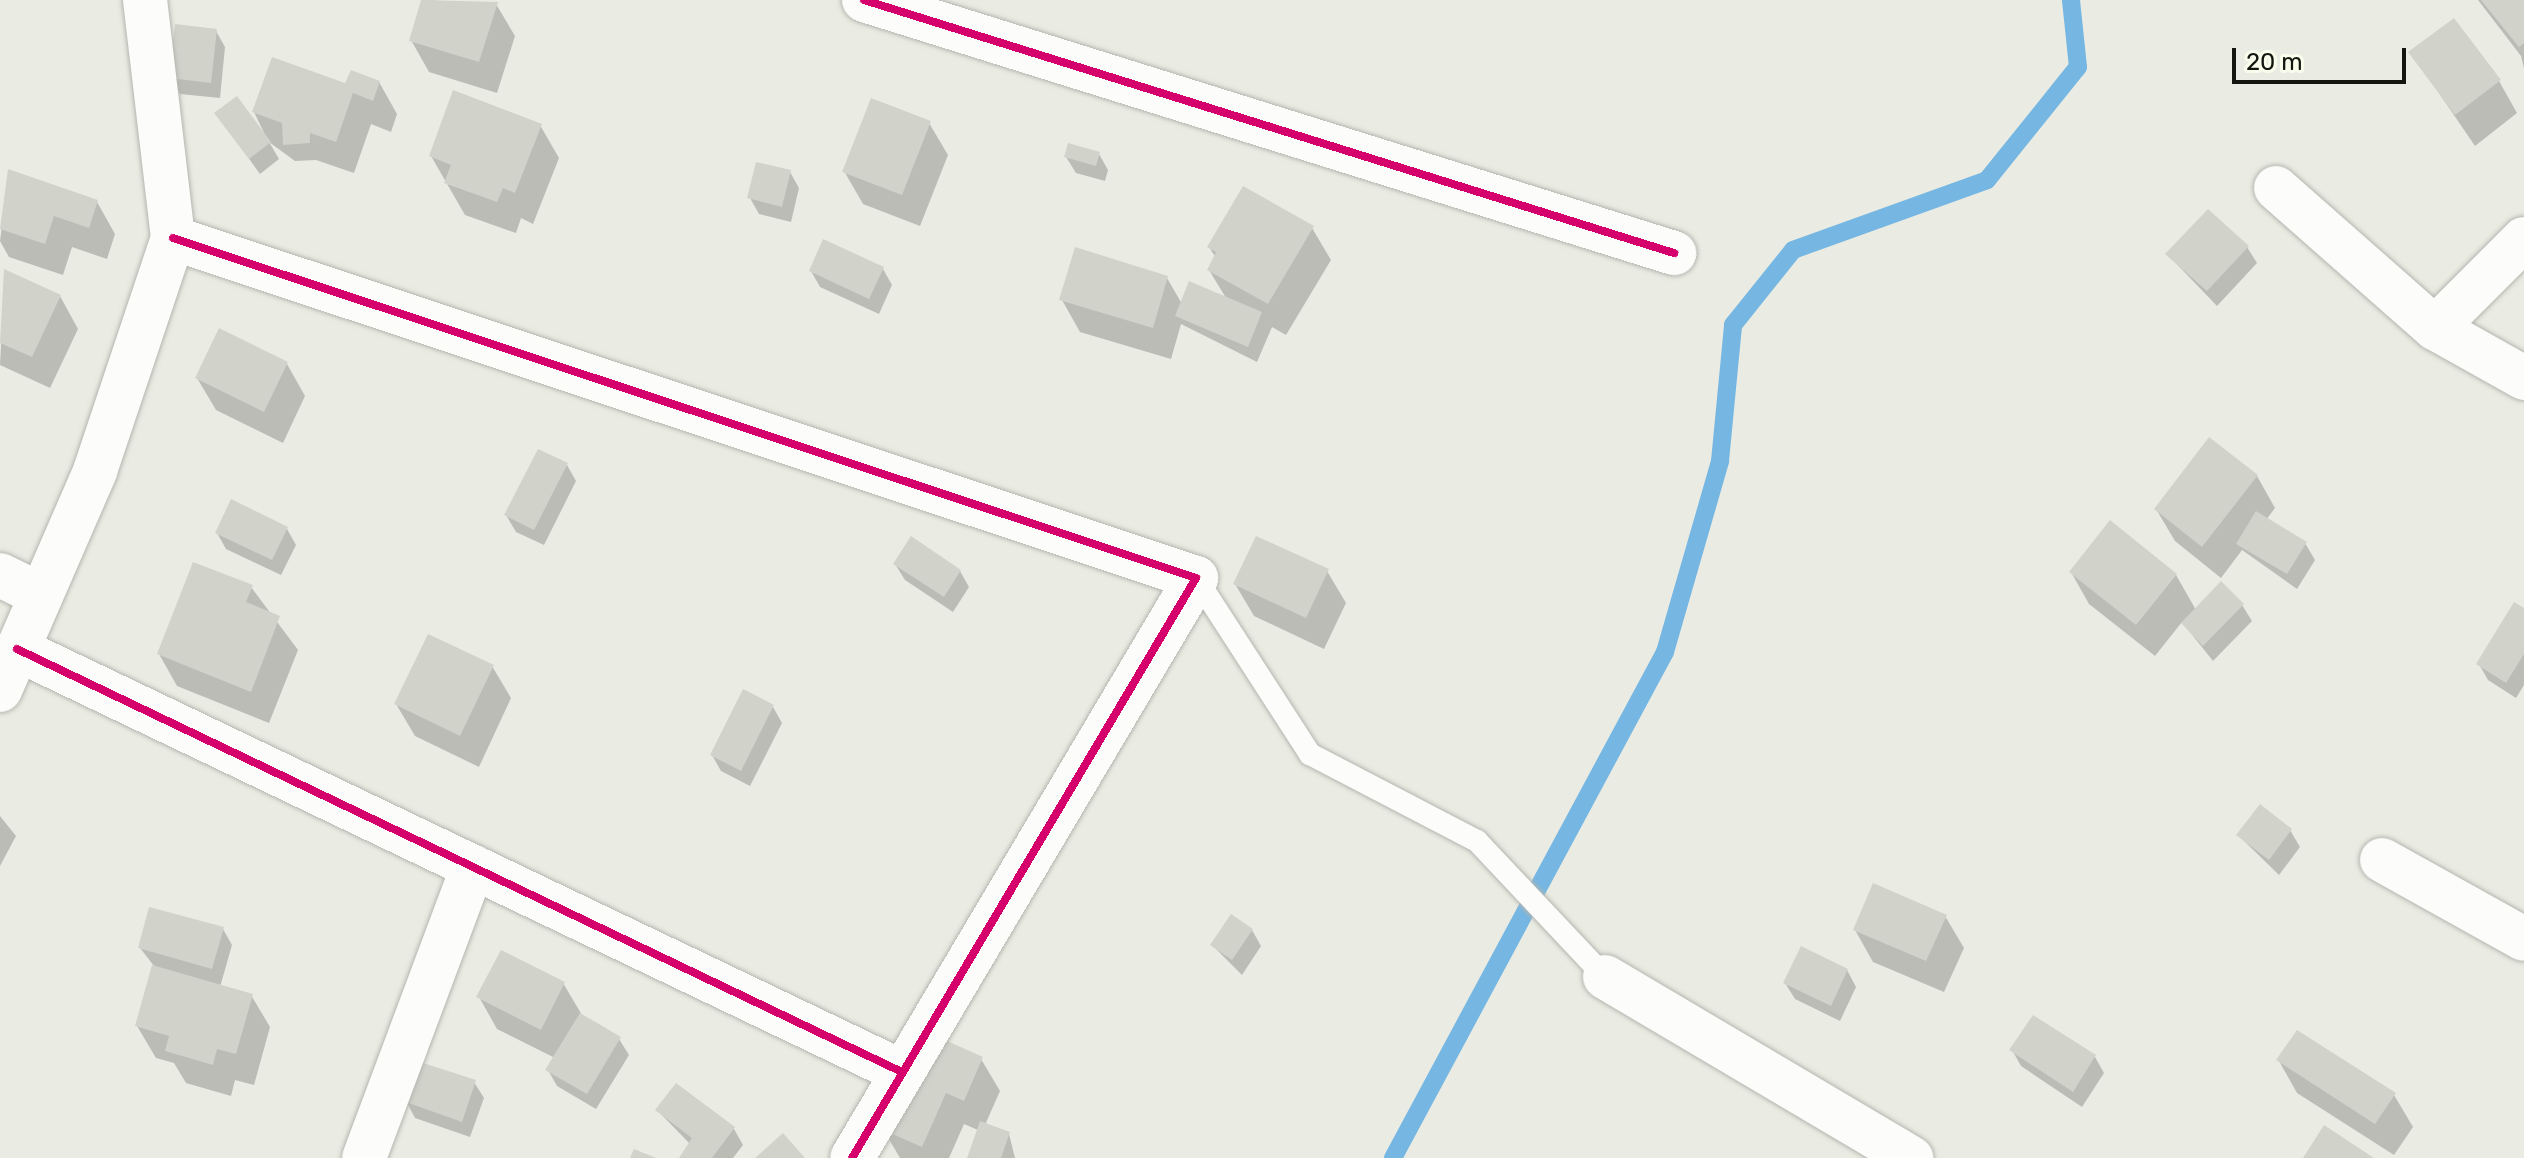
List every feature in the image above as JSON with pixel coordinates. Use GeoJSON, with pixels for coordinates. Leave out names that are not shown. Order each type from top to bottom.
{"type":"FeatureCollection","features":[{"type":"Feature","properties":{"kind":"street"},"geometry":{"type":"LineString","coordinates":[[0,690],[39,594],[95,471],[173,238],[145,0]]}},
{"type":"Feature","properties":{"kind":"street"},"geometry":{"type":"LineString","coordinates":[[864,0],[1674,253]]}},
{"type":"Feature","properties":{"kind":"street"},"geometry":{"type":"LineString","coordinates":[[2276,188],[2435,328],[2524,378]]}},
{"type":"Feature","properties":{"kind":"street"},"geometry":{"type":"LineString","coordinates":[[173,238],[1196,578],[852,1158]]}},
{"type":"Feature","properties":{"kind":"street"},"geometry":{"type":"LineString","coordinates":[[2435,328],[2524,239]]}},
{"type":"Feature","properties":{"kind":"street"},"geometry":{"type":"LineString","coordinates":[[0,575],[39,594]]}},
{"type":"Feature","properties":{"kind":"street"},"geometry":{"type":"LineString","coordinates":[[17,649],[902,1072]]}},
{"type":"Feature","properties":{"kind":"street"},"geometry":{"type":"LineString","coordinates":[[2382,860],[2524,939]]}},
{"type":"Feature","properties":{"kind":"street"},"geometry":{"type":"LineString","coordinates":[[364,1158],[473,867]]}},
{"type":"Feature","properties":{"kind":"street"},"geometry":{"type":"LineString","coordinates":[[1605,977],[1911,1158]]}},
{"type":"Feature","properties":{"kind":"lane"},"geometry":{"type":"LineString","coordinates":[[1196,578],[1310,754],[1477,841],[1605,977]]}},
{"type":"Feature","properties":{"kind":"building"},"geometry":{"type":"Polygon","coordinates":[[[421,0],[498,2],[479,62],[409,41],[421,0]]]}},
{"type":"Feature","properties":{"kind":"building"},"geometry":{"type":"Polygon","coordinates":[[[2481,0],[2524,0],[2524,43],[2519,47],[2481,0]]]}},
{"type":"Feature","properties":{"kind":"building"},"geometry":{"type":"Polygon","coordinates":[[[2454,18],[2501,80],[2455,115],[2408,52],[2454,18]]]}},
{"type":"Feature","properties":{"kind":"building"},"geometry":{"type":"Polygon","coordinates":[[[175,24],[217,29],[211,83],[169,78],[175,24]]]}},
{"type":"Feature","properties":{"kind":"building"},"geometry":{"type":"Polygon","coordinates":[[[272,57],[345,83],[351,70],[380,81],[373,101],[353,93],[336,142],[310,133],[310,143],[283,145],[282,123],[252,112],[272,57]]]}},
{"type":"Feature","properties":{"kind":"building"},"geometry":{"type":"Polygon","coordinates":[[[453,90],[542,124],[515,193],[503,188],[497,202],[444,183],[451,165],[429,156],[453,90]]]}},
{"type":"Feature","properties":{"kind":"building"},"geometry":{"type":"Polygon","coordinates":[[[237,96],[271,142],[249,159],[214,113],[237,96]]]}},
{"type":"Feature","properties":{"kind":"building"},"geometry":{"type":"Polygon","coordinates":[[[871,98],[931,121],[902,195],[842,172],[871,98]]]}},
{"type":"Feature","properties":{"kind":"building"},"geometry":{"type":"Polygon","coordinates":[[[1068,143],[1100,152],[1096,166],[1064,157],[1068,143]]]}},
{"type":"Feature","properties":{"kind":"building"},"geometry":{"type":"Polygon","coordinates":[[[756,162],[791,170],[782,207],[747,198],[756,162]]]}},
{"type":"Feature","properties":{"kind":"building"},"geometry":{"type":"Polygon","coordinates":[[[8,169],[98,200],[89,228],[54,216],[45,244],[0,229],[8,169]]]}},
{"type":"Feature","properties":{"kind":"building"},"geometry":{"type":"Polygon","coordinates":[[[1243,186],[1314,226],[1268,304],[1207,270],[1216,252],[1207,247],[1243,186]]]}},
{"type":"Feature","properties":{"kind":"building"},"geometry":{"type":"Polygon","coordinates":[[[2208,209],[2249,246],[2207,291],[2165,254],[2208,209]]]}},
{"type":"Feature","properties":{"kind":"building"},"geometry":{"type":"Polygon","coordinates":[[[823,239],[884,267],[869,299],[809,271],[823,239]]]}},
{"type":"Feature","properties":{"kind":"building"},"geometry":{"type":"Polygon","coordinates":[[[1075,247],[1168,276],[1153,328],[1059,300],[1075,247]]]}},
{"type":"Feature","properties":{"kind":"building"},"geometry":{"type":"Polygon","coordinates":[[[4,269],[61,295],[32,357],[0,343],[4,269]]]}},
{"type":"Feature","properties":{"kind":"building"},"geometry":{"type":"Polygon","coordinates":[[[1189,281],[1262,312],[1248,347],[1175,316],[1189,281]]]}},
{"type":"Feature","properties":{"kind":"building"},"geometry":{"type":"Polygon","coordinates":[[[219,328],[288,362],[264,412],[195,378],[219,328]]]}},
{"type":"Feature","properties":{"kind":"building"},"geometry":{"type":"Polygon","coordinates":[[[2209,437],[2258,475],[2202,547],[2154,509],[2209,437]]]}},
{"type":"Feature","properties":{"kind":"building"},"geometry":{"type":"Polygon","coordinates":[[[538,449],[568,463],[534,530],[504,515],[538,449]]]}},
{"type":"Feature","properties":{"kind":"building"},"geometry":{"type":"Polygon","coordinates":[[[231,499],[288,527],[272,560],[215,533],[231,499]]]}},
{"type":"Feature","properties":{"kind":"building"},"geometry":{"type":"Polygon","coordinates":[[[2256,511],[2307,542],[2287,574],[2236,544],[2256,511]]]}},
{"type":"Feature","properties":{"kind":"building"},"geometry":{"type":"Polygon","coordinates":[[[2110,520],[2177,574],[2136,625],[2069,572],[2110,520]]]}},
{"type":"Feature","properties":{"kind":"building"},"geometry":{"type":"Polygon","coordinates":[[[911,536],[961,570],[944,597],[893,564],[911,536]]]}},
{"type":"Feature","properties":{"kind":"building"},"geometry":{"type":"Polygon","coordinates":[[[1256,536],[1329,569],[1306,618],[1233,584],[1256,536]]]}},
{"type":"Feature","properties":{"kind":"building"},"geometry":{"type":"Polygon","coordinates":[[[193,562],[253,585],[246,602],[280,616],[251,692],[157,654],[193,562]]]}},
{"type":"Feature","properties":{"kind":"building"},"geometry":{"type":"Polygon","coordinates":[[[2221,581],[2244,604],[2203,646],[2181,623],[2221,581]]]}},
{"type":"Feature","properties":{"kind":"building"},"geometry":{"type":"Polygon","coordinates":[[[2514,602],[2524,608],[2524,654],[2506,683],[2476,664],[2514,602]]]}},
{"type":"Feature","properties":{"kind":"building"},"geometry":{"type":"Polygon","coordinates":[[[428,634],[494,665],[460,736],[394,704],[428,634]]]}},
{"type":"Feature","properties":{"kind":"building"},"geometry":{"type":"Polygon","coordinates":[[[743,689],[774,705],[741,771],[710,755],[743,689]]]}},
{"type":"Feature","properties":{"kind":"building"},"geometry":{"type":"Polygon","coordinates":[[[2260,804],[2292,829],[2269,860],[2236,835],[2260,804]]]}},
{"type":"Feature","properties":{"kind":"building"},"geometry":{"type":"Polygon","coordinates":[[[1873,883],[1947,915],[1926,961],[1853,930],[1873,883]]]}},
{"type":"Feature","properties":{"kind":"building"},"geometry":{"type":"Polygon","coordinates":[[[149,907],[224,927],[212,969],[138,948],[149,907]]]}},
{"type":"Feature","properties":{"kind":"building"},"geometry":{"type":"Polygon","coordinates":[[[1231,914],[1253,929],[1232,960],[1210,945],[1231,914]]]}},
{"type":"Feature","properties":{"kind":"building"},"geometry":{"type":"Polygon","coordinates":[[[1801,946],[1848,969],[1831,1006],[1783,983],[1801,946]]]}},
{"type":"Feature","properties":{"kind":"building"},"geometry":{"type":"Polygon","coordinates":[[[501,950],[565,982],[541,1030],[476,997],[501,950]]]}},
{"type":"Feature","properties":{"kind":"building"},"geometry":{"type":"Polygon","coordinates":[[[152,965],[253,994],[236,1054],[217,1049],[213,1065],[165,1051],[169,1036],[135,1026],[152,965]]]}},
{"type":"Feature","properties":{"kind":"building"},"geometry":{"type":"Polygon","coordinates":[[[580,1013],[621,1037],[587,1094],[545,1070],[580,1013]]]}},
{"type":"Feature","properties":{"kind":"building"},"geometry":{"type":"Polygon","coordinates":[[[2033,1015],[2096,1055],[2073,1092],[2009,1050],[2033,1015]]]}},
{"type":"Feature","properties":{"kind":"building"},"geometry":{"type":"Polygon","coordinates":[[[2297,1030],[2396,1093],[2375,1124],[2276,1060],[2297,1030]]]}},
{"type":"Feature","properties":{"kind":"building"},"geometry":{"type":"Polygon","coordinates":[[[925,1031],[983,1057],[964,1101],[946,1093],[922,1147],[881,1129],[925,1031]]]}},
{"type":"Feature","properties":{"kind":"building"},"geometry":{"type":"Polygon","coordinates":[[[417,1061],[476,1080],[462,1122],[403,1101],[417,1061]]]}},
{"type":"Feature","properties":{"kind":"building"},"geometry":{"type":"Polygon","coordinates":[[[676,1083],[735,1127],[712,1158],[679,1158],[692,1138],[655,1110],[676,1083]]]}},
{"type":"Feature","properties":{"kind":"building"},"geometry":{"type":"Polygon","coordinates":[[[980,1121],[1010,1132],[1001,1158],[967,1158],[980,1121]]]}},
{"type":"Feature","properties":{"kind":"building"},"geometry":{"type":"Polygon","coordinates":[[[2324,1125],[2374,1158],[2303,1158],[2324,1125]]]}},
{"type":"Feature","properties":{"kind":"building"},"geometry":{"type":"Polygon","coordinates":[[[783,1133],[805,1158],[755,1158],[783,1133]]]}},
{"type":"Feature","properties":{"kind":"building"},"geometry":{"type":"Polygon","coordinates":[[[634,1149],[656,1158],[630,1158],[634,1149]]]}},
{"type":"Feature","properties":{"kind":"waterway"},"geometry":{"type":"LineString","coordinates":[[1393,1158],[1665,652],[1720,461],[1733,325],[1793,250],[1987,180],[2078,67],[2071,0]]}},
{"type":"Feature","properties":{"kind":"cycle path"},"geometry":{"type":"LineString","coordinates":[[864,0],[1674,253]]}},
{"type":"Feature","properties":{"kind":"cycle path"},"geometry":{"type":"LineString","coordinates":[[173,238],[1196,578],[852,1158]]}},
{"type":"Feature","properties":{"kind":"cycle path"},"geometry":{"type":"LineString","coordinates":[[17,649],[902,1072]]}}]}
